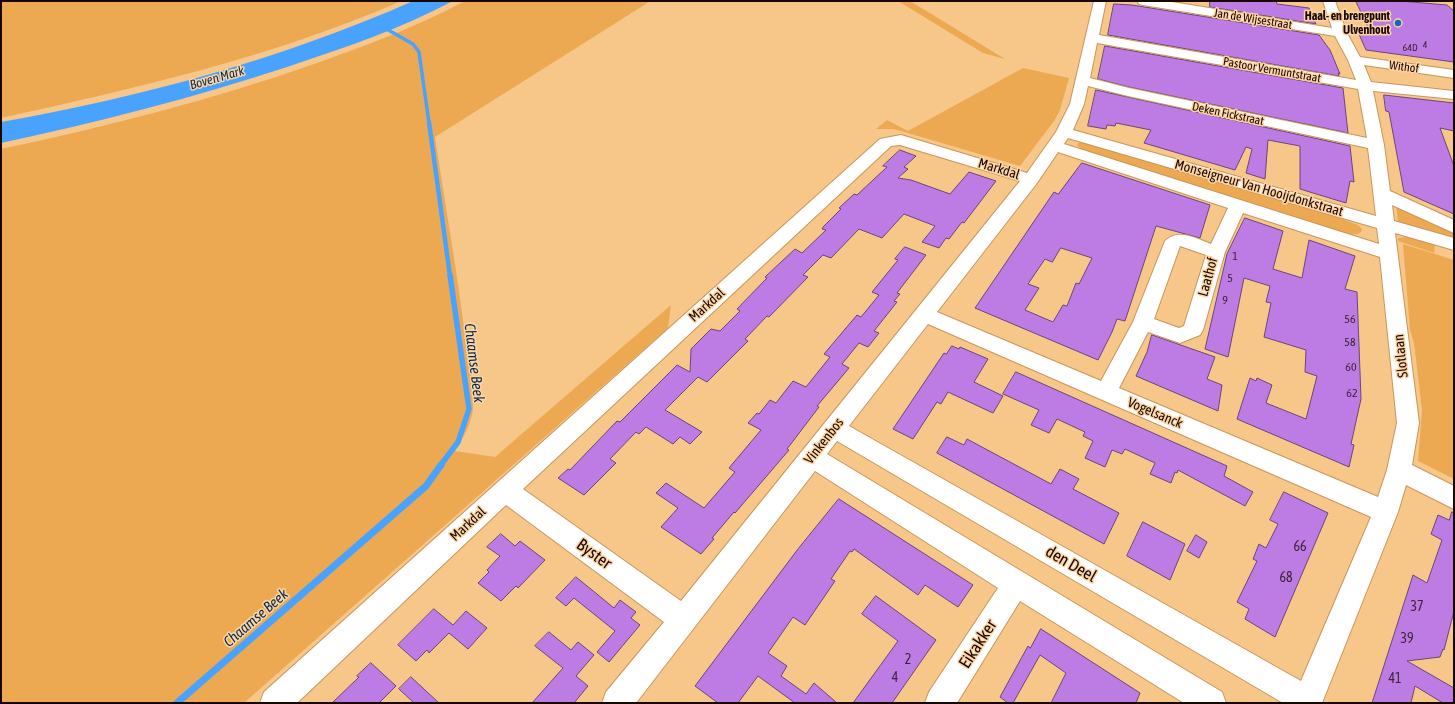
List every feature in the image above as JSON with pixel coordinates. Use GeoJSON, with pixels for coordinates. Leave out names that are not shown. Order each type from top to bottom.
{"type":"FeatureCollection","features":[{"type":"Feature","properties":{"kind":"street","name":"Markdal"},"geometry":{"type":"LineString","coordinates":[[275,703],[505,490],[886,142],[901,140],[1031,179],[1060,139],[1077,104],[1100,1]]}},
{"type":"Feature","properties":{"kind":"street","name":"Jan de Wijsestraat"},"geometry":{"type":"LineString","coordinates":[[1143,1],[1340,34]]}},
{"type":"Feature","properties":{"kind":"street","name":"Slotlaan"},"geometry":{"type":"LineString","coordinates":[[1307,702],[1386,512],[1399,470],[1408,423],[1390,254],[1376,145],[1365,86],[1355,60],[1340,34],[1329,1]]}},
{"type":"Feature","properties":{"kind":"street","name":"Pastoor Vermuntstraat"},"geometry":{"type":"LineString","coordinates":[[1091,38],[1365,86],[1454,95]]}},
{"type":"Feature","properties":{"kind":"street","name":"Withof"},"geometry":{"type":"LineString","coordinates":[[1355,60],[1453,75]]}},
{"type":"Feature","properties":{"kind":"street"},"geometry":{"type":"LineString","coordinates":[[1386,65],[1394,81]]}},
{"type":"Feature","properties":{"kind":"street"},"geometry":{"type":"LineString","coordinates":[[1420,69],[1429,86]]}},
{"type":"Feature","properties":{"kind":"street","name":"Deken Fickstraat"},"geometry":{"type":"LineString","coordinates":[[1082,80],[1128,92],[1376,145]]}},
{"type":"Feature","properties":{"kind":"street","name":"Monseigneur Van Hooijdonkstraat"},"geometry":{"type":"LineString","coordinates":[[1060,139],[1238,205],[1390,254]]}},
{"type":"Feature","properties":{"kind":"street","name":"Monseigneur Van Hooijdonkstraat"},"geometry":{"type":"LineString","coordinates":[[1060,139],[1385,224],[1454,244]]}},
{"type":"Feature","properties":{"kind":"street","name":"Vinkenbos"},"geometry":{"type":"LineString","coordinates":[[617,703],[1031,179]]}},
{"type":"Feature","properties":{"kind":"street"},"geometry":{"type":"LineString","coordinates":[[1382,194],[1454,227]]}},
{"type":"Feature","properties":{"kind":"street"},"geometry":{"type":"LineString","coordinates":[[1216,252],[1238,205]]}},
{"type":"Feature","properties":{"kind":"street","name":"Laathof"},"geometry":{"type":"LineString","coordinates":[[1106,392],[1143,322],[1171,245],[1176,240],[1186,241],[1216,252],[1193,330],[1180,336],[1143,322]]}},
{"type":"Feature","properties":{"kind":"street","name":"Vogelsanck"},"geometry":{"type":"LineString","coordinates":[[924,314],[1386,512]]}},
{"type":"Feature","properties":{"kind":"street","name":"den Deel"},"geometry":{"type":"LineString","coordinates":[[834,428],[1307,702]]}},
{"type":"Feature","properties":{"kind":"street"},"geometry":{"type":"LineString","coordinates":[[812,457],[1211,703]]}},
{"type":"Feature","properties":{"kind":"street"},"geometry":{"type":"LineString","coordinates":[[1399,470],[1454,498]]}},
{"type":"Feature","properties":{"kind":"street","name":"Byster"},"geometry":{"type":"LineString","coordinates":[[505,490],[683,619]]}},
{"type":"Feature","properties":{"kind":"street","name":"Eikakker"},"geometry":{"type":"LineString","coordinates":[[940,703],[1016,584]]}},
{"type":"Feature","properties":{"kind":"shaded area"},"geometry":{"type":"Polygon","coordinates":[[[1,1],[401,1],[304,39],[254,55],[154,83],[1,118],[1,1]]]}},
{"type":"Feature","properties":{"kind":"shaded area"},"geometry":{"type":"Polygon","coordinates":[[[465,1],[649,2],[435,137],[473,391],[473,409],[469,426],[455,451],[495,457],[671,305],[668,328],[244,703],[1,703],[1,149],[162,111],[241,88],[320,62],[394,34],[430,19],[465,1]]]}},
{"type":"Feature","properties":{"kind":"shaded area"},"geometry":{"type":"Polygon","coordinates":[[[898,1],[910,1],[1005,59],[983,53],[898,1]]]}},
{"type":"Feature","properties":{"kind":"shaded area"},"geometry":{"type":"Polygon","coordinates":[[[1023,68],[1069,78],[1060,110],[1054,121],[1020,166],[894,129],[876,129],[887,120],[908,131],[1023,68]]]}},
{"type":"Feature","properties":{"kind":"shaded area"},"geometry":{"type":"Polygon","coordinates":[[[1086,141],[1324,212],[1358,225],[1362,229],[1358,234],[1351,235],[1081,149],[1077,145],[1078,143],[1086,141]]]}},
{"type":"Feature","properties":{"kind":"shaded area"},"geometry":{"type":"Polygon","coordinates":[[[1396,204],[1454,231],[1454,239],[1398,223],[1396,204]]]}},
{"type":"Feature","properties":{"kind":"shaded area"},"geometry":{"type":"Polygon","coordinates":[[[1409,236],[1435,244],[1434,253],[1398,241],[1398,238],[1409,236]]]}},
{"type":"Feature","properties":{"kind":"shaded area"},"geometry":{"type":"Polygon","coordinates":[[[1403,244],[1454,260],[1454,479],[1418,461],[1422,410],[1414,343],[1410,330],[1403,244]]]}},
{"type":"Feature","properties":{"kind":"water","name":"Boven Mark"},"geometry":{"type":"Polygon","coordinates":[[[413,1],[453,1],[372,37],[252,78],[145,109],[1,143],[1,122],[106,101],[211,74],[313,41],[413,1]]]}},
{"type":"Feature","properties":{"kind":"building"},"geometry":{"type":"Polygon","coordinates":[[[1210,1],[1276,1],[1277,4],[1309,8],[1316,24],[1210,7],[1210,1]]]}},
{"type":"Feature","properties":{"kind":"building"},"geometry":{"type":"Polygon","coordinates":[[[1356,1],[1400,1],[1447,5],[1454,11],[1454,62],[1366,50],[1358,32],[1371,34],[1356,1]]]}},
{"type":"Feature","properties":{"kind":"building"},"geometry":{"type":"Polygon","coordinates":[[[1114,4],[1132,5],[1319,35],[1330,50],[1340,74],[1338,73],[1339,76],[1108,35],[1114,4]]]}},
{"type":"Feature","properties":{"kind":"building"},"geometry":{"type":"Polygon","coordinates":[[[1105,46],[1343,88],[1348,133],[1129,87],[1098,79],[1105,46]]]}},
{"type":"Feature","properties":{"kind":"building"},"geometry":{"type":"Polygon","coordinates":[[[1096,90],[1350,146],[1354,182],[1350,181],[1346,203],[1300,189],[1300,146],[1268,140],[1265,179],[1246,173],[1252,149],[1246,147],[1235,170],[1144,143],[1151,130],[1116,123],[1115,126],[1107,125],[1106,129],[1088,126],[1096,90]]]}},
{"type":"Feature","properties":{"kind":"building"},"geometry":{"type":"Polygon","coordinates":[[[1384,95],[1454,103],[1454,131],[1440,128],[1454,166],[1454,214],[1404,192],[1389,112],[1386,111],[1384,95]]]}},
{"type":"Feature","properties":{"kind":"building"},"geometry":{"type":"Polygon","coordinates":[[[900,150],[916,156],[904,167],[908,169],[898,178],[911,180],[950,194],[969,172],[996,181],[964,223],[962,222],[949,239],[946,238],[939,248],[922,242],[935,226],[904,214],[882,238],[859,229],[831,258],[823,255],[803,275],[808,277],[769,317],[767,316],[745,339],[748,341],[707,382],[698,377],[665,410],[702,432],[690,444],[680,437],[673,444],[646,427],[639,434],[636,432],[610,459],[616,463],[584,495],[558,478],[568,469],[570,470],[617,421],[620,422],[677,365],[690,372],[691,349],[711,329],[720,331],[740,311],[737,309],[767,278],[765,277],[795,249],[802,253],[826,230],[822,229],[841,209],[839,208],[854,194],[857,195],[887,167],[883,166],[900,150]]]}},
{"type":"Feature","properties":{"kind":"building"},"geometry":{"type":"Polygon","coordinates":[[[1082,163],[1210,205],[1200,238],[1156,226],[1125,321],[1117,319],[1098,360],[975,308],[1054,192],[1058,194],[1082,163]],[[1061,248],[1052,262],[1045,259],[1028,284],[1039,288],[1025,310],[1053,322],[1063,305],[1067,306],[1076,283],[1079,284],[1092,258],[1061,248]]]}},
{"type":"Feature","properties":{"kind":"building"},"geometry":{"type":"Polygon","coordinates":[[[1245,218],[1283,231],[1273,269],[1302,278],[1309,240],[1355,256],[1345,289],[1357,292],[1361,399],[1351,444],[1354,445],[1349,467],[1237,419],[1250,378],[1256,381],[1257,378],[1272,385],[1266,403],[1306,419],[1317,376],[1305,372],[1306,350],[1264,337],[1271,303],[1266,302],[1270,286],[1244,278],[1228,357],[1205,349],[1227,254],[1245,218]]]}},
{"type":"Feature","properties":{"kind":"building"},"geometry":{"type":"Polygon","coordinates":[[[905,247],[926,255],[897,293],[900,294],[894,301],[897,302],[874,331],[879,333],[868,347],[859,343],[842,364],[849,368],[817,406],[819,407],[787,449],[789,450],[712,538],[714,539],[701,554],[661,527],[678,508],[656,493],[666,483],[704,508],[735,472],[729,468],[761,430],[748,423],[757,413],[759,414],[770,400],[776,403],[793,381],[806,387],[830,357],[824,354],[857,315],[861,317],[879,295],[872,292],[898,260],[895,259],[905,247]]]}},
{"type":"Feature","properties":{"kind":"building"},"geometry":{"type":"Polygon","coordinates":[[[1152,335],[1215,357],[1207,379],[1222,385],[1218,411],[1136,376],[1147,352],[1152,335]]]}},
{"type":"Feature","properties":{"kind":"building"},"geometry":{"type":"Polygon","coordinates":[[[952,346],[959,349],[960,347],[988,359],[974,382],[1003,396],[993,413],[948,392],[941,404],[937,402],[913,439],[893,429],[944,353],[946,354],[952,346]]]}},
{"type":"Feature","properties":{"kind":"building"},"geometry":{"type":"Polygon","coordinates":[[[1016,372],[1227,466],[1224,476],[1253,492],[1245,506],[1178,470],[1177,473],[1175,472],[1171,483],[1150,474],[1155,463],[1125,449],[1122,454],[1112,450],[1105,467],[1085,458],[1093,441],[1083,436],[1085,432],[1057,419],[1049,433],[1031,425],[1039,410],[1003,394],[1016,372]]]}},
{"type":"Feature","properties":{"kind":"building"},"geometry":{"type":"Polygon","coordinates":[[[947,437],[964,445],[967,439],[1051,484],[1060,469],[1079,479],[1073,489],[1119,513],[1104,544],[937,453],[947,437]]]}},
{"type":"Feature","properties":{"kind":"building"},"geometry":{"type":"Polygon","coordinates":[[[1284,492],[1328,513],[1275,637],[1245,619],[1249,609],[1237,602],[1257,561],[1253,559],[1259,544],[1266,548],[1278,524],[1270,520],[1284,492]]]}},
{"type":"Feature","properties":{"kind":"building"},"geometry":{"type":"Polygon","coordinates":[[[839,499],[973,585],[958,607],[925,585],[918,595],[854,549],[852,552],[850,551],[831,579],[835,581],[805,625],[793,617],[768,653],[787,666],[781,676],[806,694],[814,683],[837,703],[795,703],[758,676],[738,703],[718,703],[695,686],[798,549],[839,499]]]}},
{"type":"Feature","properties":{"kind":"building"},"geometry":{"type":"Polygon","coordinates":[[[1452,512],[1454,513],[1454,611],[1444,650],[1443,649],[1440,657],[1407,661],[1454,688],[1454,703],[1443,703],[1415,686],[1411,703],[1372,703],[1413,575],[1427,583],[1442,540],[1431,534],[1438,515],[1449,520],[1452,512]]]}},
{"type":"Feature","properties":{"kind":"building"},"geometry":{"type":"Polygon","coordinates":[[[1143,522],[1185,544],[1170,580],[1127,556],[1143,522]]]}},
{"type":"Feature","properties":{"kind":"building"},"geometry":{"type":"Polygon","coordinates":[[[501,534],[515,546],[520,541],[545,560],[518,588],[516,586],[501,601],[478,583],[489,572],[487,570],[500,556],[487,547],[501,534]]]}},
{"type":"Feature","properties":{"kind":"building"},"geometry":{"type":"Polygon","coordinates":[[[1196,535],[1207,542],[1199,558],[1187,551],[1196,535]]]}},
{"type":"Feature","properties":{"kind":"building"},"geometry":{"type":"Polygon","coordinates":[[[576,577],[614,608],[620,600],[636,612],[631,618],[640,625],[609,662],[597,652],[615,631],[574,598],[566,606],[556,598],[576,577]]]}},
{"type":"Feature","properties":{"kind":"building"},"geometry":{"type":"Polygon","coordinates":[[[876,596],[936,640],[892,703],[853,703],[898,641],[862,614],[876,596]]]}},
{"type":"Feature","properties":{"kind":"building"},"geometry":{"type":"Polygon","coordinates":[[[434,609],[453,625],[466,611],[487,628],[468,649],[449,633],[429,653],[427,650],[416,661],[398,645],[434,609]]]}},
{"type":"Feature","properties":{"kind":"building"},"geometry":{"type":"Polygon","coordinates":[[[1041,629],[1140,693],[1136,703],[1051,703],[1066,673],[1040,655],[1013,703],[1008,703],[1000,697],[1028,646],[1030,648],[1041,629]]]}},
{"type":"Feature","properties":{"kind":"building"},"geometry":{"type":"Polygon","coordinates":[[[549,632],[571,650],[578,642],[594,655],[576,676],[588,686],[574,703],[532,703],[563,668],[535,646],[549,632]]]}},
{"type":"Feature","properties":{"kind":"building"},"geometry":{"type":"Polygon","coordinates":[[[371,663],[396,686],[379,703],[332,703],[359,677],[357,676],[371,663]]]}},
{"type":"Feature","properties":{"kind":"building"},"geometry":{"type":"Polygon","coordinates":[[[411,677],[439,703],[414,703],[399,689],[411,677]]]}},
{"type":"Feature","properties":{"kind":"waterway","name":"Chaamse Beek"},"geometry":{"type":"LineString","coordinates":[[383,27],[413,44],[419,52],[429,123]]}},
{"type":"Feature","properties":{"kind":"waterway","name":"Chaamse Beek"},"geometry":{"type":"LineString","coordinates":[[429,122],[450,276]]}},
{"type":"Feature","properties":{"kind":"waterway","name":"Chaamse Beek"},"geometry":{"type":"LineString","coordinates":[[440,466],[458,442],[469,409],[450,275]]}},
{"type":"Feature","properties":{"kind":"waterway","name":"Chaamse Beek"},"geometry":{"type":"LineString","coordinates":[[177,703],[426,486],[441,465]]}},
{"type":"Feature","properties":{"kind":"place","name":"Haal- en brengpunt Ulvenhout"},"geometry":{"type":"Point","coordinates":[1398,23]}}]}
